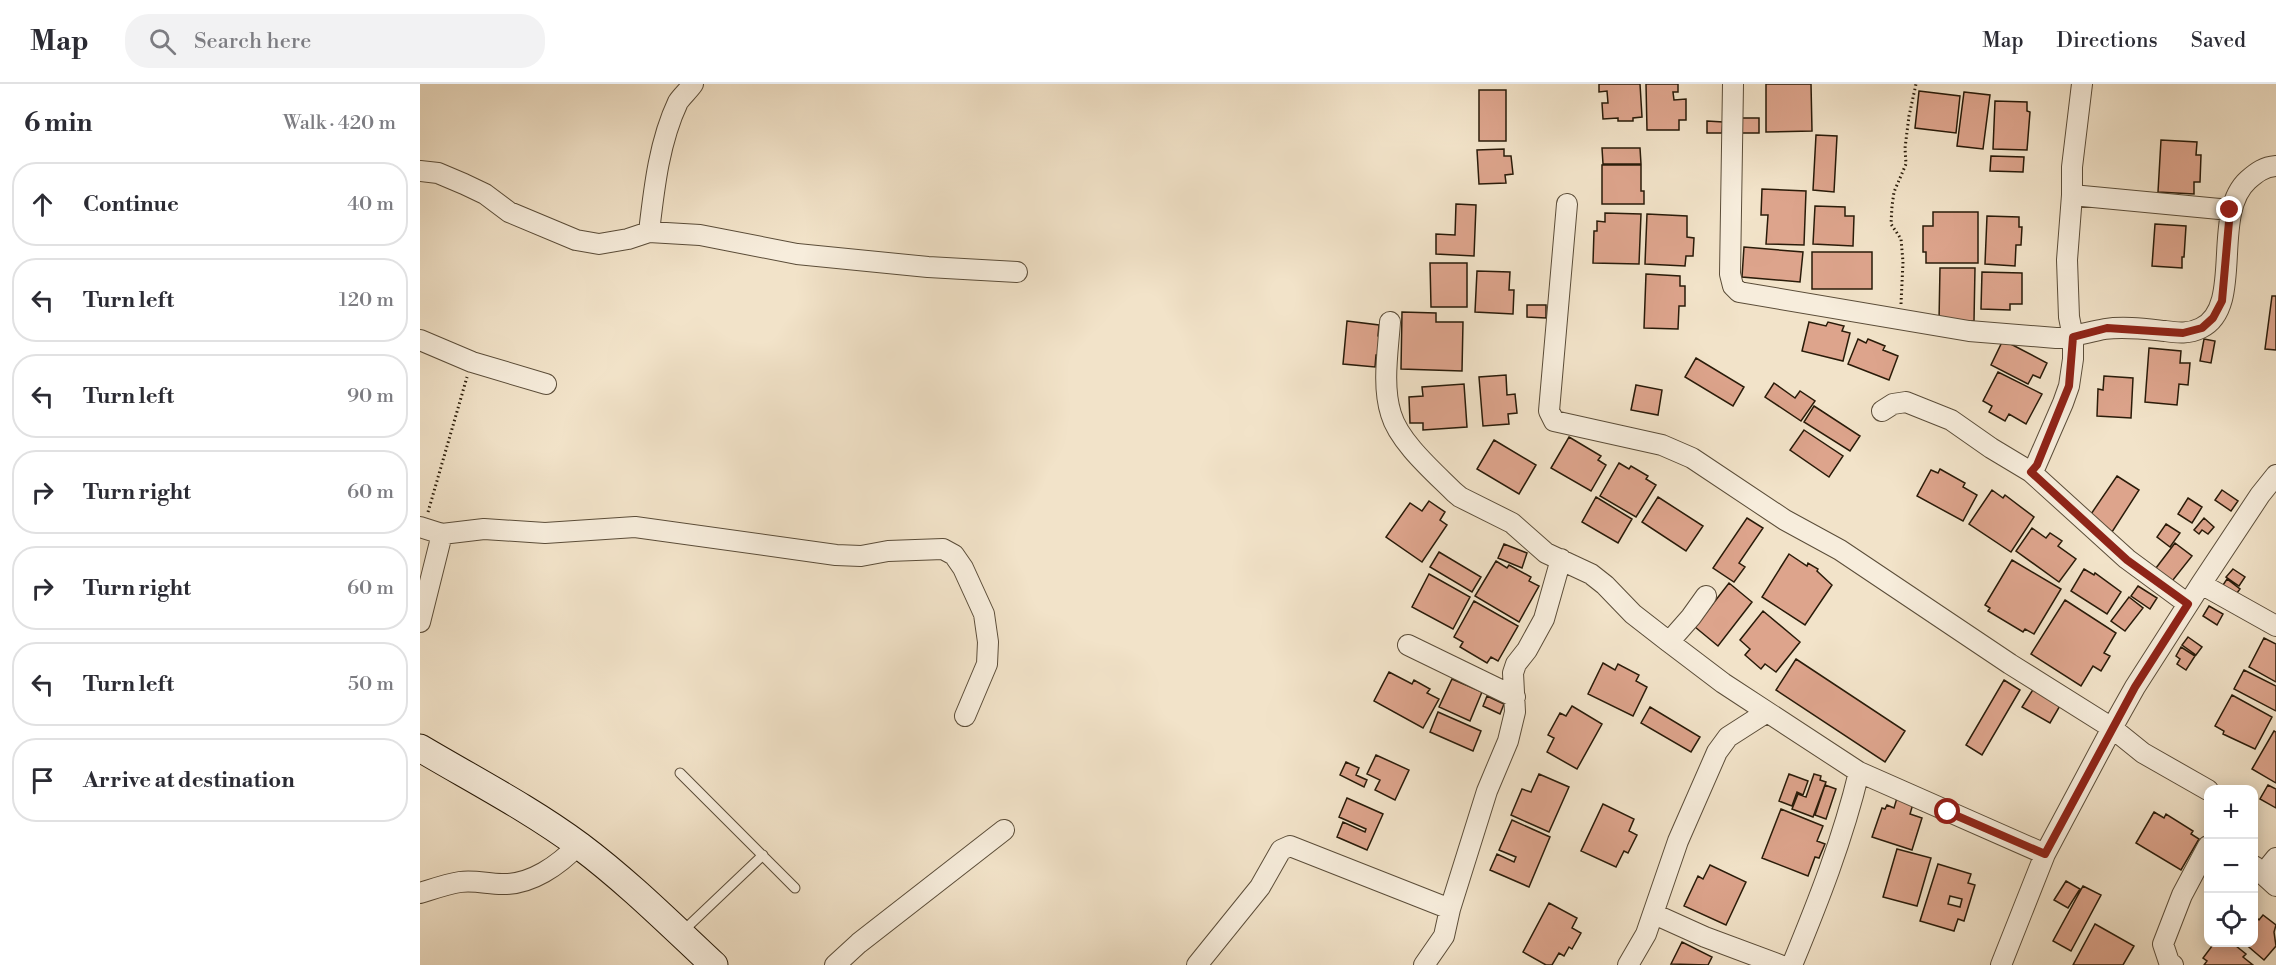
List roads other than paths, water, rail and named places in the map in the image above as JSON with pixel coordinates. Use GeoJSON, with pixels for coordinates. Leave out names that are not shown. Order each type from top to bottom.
{"type":"FeatureCollection","features":[{"type":"Feature","properties":{"kind":"street"},"geometry":{"type":"LineString","coordinates":[[649,232],[654,189],[664,145],[679,101],[693,84]]}},
{"type":"Feature","properties":{"kind":"street"},"geometry":{"type":"LineString","coordinates":[[1733,84],[1730,274],[1733,286],[1739,292],[1969,331],[2034,338],[2073,337],[2107,328],[2183,333],[2202,328],[2213,318],[2222,301],[2230,210],[2235,195],[2244,183],[2260,170],[2276,166]]}},
{"type":"Feature","properties":{"kind":"street"},"geometry":{"type":"LineString","coordinates":[[2031,472],[2037,465],[2069,386],[2073,337],[2069,317],[2067,260],[2072,167],[2082,84]]}},
{"type":"Feature","properties":{"kind":"street"},"geometry":{"type":"LineString","coordinates":[[420,171],[438,173],[464,184],[485,194],[508,212],[576,240],[599,244],[628,239],[649,232],[700,235],[797,254],[928,267],[1017,272]]}},
{"type":"Feature","properties":{"kind":"street"},"geometry":{"type":"LineString","coordinates":[[2072,195],[2230,210]]}},
{"type":"Feature","properties":{"kind":"street"},"geometry":{"type":"LineString","coordinates":[[1567,204],[1549,411],[1554,421],[1651,442],[1692,459],[1779,516],[1840,550],[2001,659],[2112,728],[2143,753],[2204,788]]}},
{"type":"Feature","properties":{"kind":"street"},"geometry":{"type":"LineString","coordinates":[[1390,322],[1387,390],[1390,414],[1397,430],[1460,497],[1512,523],[1546,553],[1591,574],[1633,614],[1723,683],[1859,772],[2045,854]]}},
{"type":"Feature","properties":{"kind":"street"},"geometry":{"type":"LineString","coordinates":[[420,340],[472,362],[546,384]]}},
{"type":"Feature","properties":{"kind":"street"},"geometry":{"type":"LineString","coordinates":[[1882,411],[1893,404],[1906,402],[1951,420],[2031,472],[2127,560],[2188,604]]}},
{"type":"Feature","properties":{"kind":"street"},"geometry":{"type":"LineString","coordinates":[[2001,965],[2045,854],[2135,687],[2260,495],[2276,475]]}},
{"type":"Feature","properties":{"kind":"street"},"geometry":{"type":"LineString","coordinates":[[421,528],[442,534],[484,529],[545,533],[635,527],[836,555],[861,556],[888,551],[943,549],[954,555],[963,568],[984,614],[988,642],[987,664],[965,716]]}},
{"type":"Feature","properties":{"kind":"street"},"geometry":{"type":"LineString","coordinates":[[420,622],[442,534]]}},
{"type":"Feature","properties":{"kind":"street"},"geometry":{"type":"LineString","coordinates":[[1424,965],[1444,936],[1450,909],[1487,791],[1508,741],[1515,712],[1513,673],[1516,664],[1527,650],[1544,619],[1561,559]]}},
{"type":"Feature","properties":{"kind":"street"},"geometry":{"type":"LineString","coordinates":[[2201,585],[2276,626]]}},
{"type":"Feature","properties":{"kind":"street"},"geometry":{"type":"LineString","coordinates":[[1669,642],[1706,596]]}},
{"type":"Feature","properties":{"kind":"street"},"geometry":{"type":"LineString","coordinates":[[1408,645],[1515,697]]}},
{"type":"Feature","properties":{"kind":"street"},"geometry":{"type":"LineString","coordinates":[[1628,965],[1646,934],[1678,841],[1718,752],[1728,737],[1767,712]]}},
{"type":"Feature","properties":{"kind":"street"},"geometry":{"type":"LineString","coordinates":[[420,748],[500,794],[578,845],[605,866],[714,965]]}},
{"type":"Feature","properties":{"kind":"street"},"geometry":{"type":"LineString","coordinates":[[1792,965],[1827,879],[1859,772]]}},
{"type":"Feature","properties":{"kind":"street"},"geometry":{"type":"LineString","coordinates":[[836,965],[868,936],[1004,830]]}},
{"type":"Feature","properties":{"kind":"street"},"geometry":{"type":"LineString","coordinates":[[420,893],[460,882],[480,881],[502,884],[518,882],[557,864],[578,845]]}},
{"type":"Feature","properties":{"kind":"street"},"geometry":{"type":"LineString","coordinates":[[1197,965],[1260,887],[1281,850],[1290,846],[1450,909]]}},
{"type":"Feature","properties":{"kind":"street"},"geometry":{"type":"LineString","coordinates":[[2173,965],[2169,962],[2163,944],[2182,895],[2204,852]]}},
{"type":"Feature","properties":{"kind":"street"},"geometry":{"type":"LineString","coordinates":[[2264,875],[2276,858]]}},
{"type":"Feature","properties":{"kind":"street"},"geometry":{"type":"LineString","coordinates":[[1654,914],[1705,937],[1780,965]]}},
{"type":"Feature","properties":{"kind":"lane"},"geometry":{"type":"LineString","coordinates":[[680,773],[795,888]]}},
{"type":"Feature","properties":{"kind":"lane"},"geometry":{"type":"LineString","coordinates":[[680,933],[763,855]]}}]}
